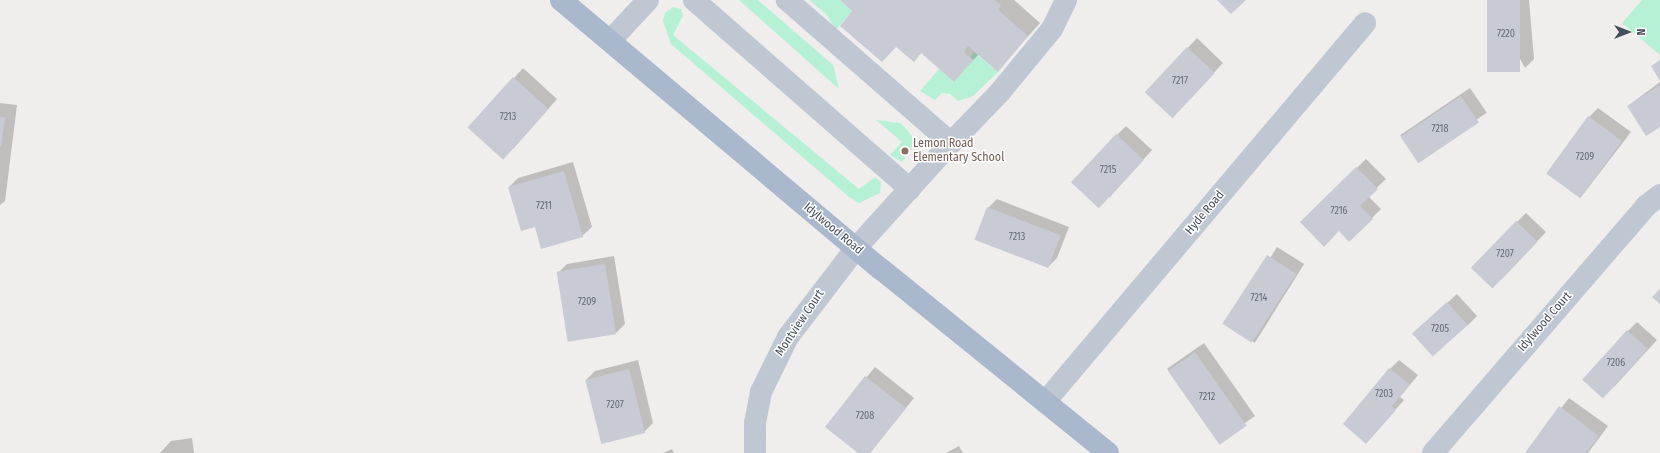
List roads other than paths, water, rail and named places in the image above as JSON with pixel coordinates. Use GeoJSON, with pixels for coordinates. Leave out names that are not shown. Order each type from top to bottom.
{"type":"FeatureCollection","features":[{"type":"Feature","properties":{"kind":"main road","name":"Idylwood Road"},"geometry":{"type":"LineString","coordinates":[[561,0],[856,248],[1108,453]]}},
{"type":"Feature","properties":{"kind":"street"},"geometry":{"type":"LineString","coordinates":[[610,41],[648,0]]}},
{"type":"Feature","properties":{"kind":"street"},"geometry":{"type":"LineString","coordinates":[[694,0],[910,189]]}},
{"type":"Feature","properties":{"kind":"street"},"geometry":{"type":"LineString","coordinates":[[787,0],[950,143]]}},
{"type":"Feature","properties":{"kind":"street","name":"Montview Court"},"geometry":{"type":"LineString","coordinates":[[755,453],[755,423],[772,364],[808,307],[856,248],[950,143],[1000,92],[1052,29],[1066,0]]}},
{"type":"Feature","properties":{"kind":"street","name":"Hyde Road"},"geometry":{"type":"LineString","coordinates":[[1046,402],[1365,23]]}},
{"type":"Feature","properties":{"kind":"street","name":"Idylwood Court"},"geometry":{"type":"LineString","coordinates":[[1433,453],[1646,206],[1660,195]]}},
{"type":"Feature","properties":{"kind":"place","name":"Lemon Road Elementary School"},"geometry":{"type":"Point","coordinates":[905,151]}}]}
